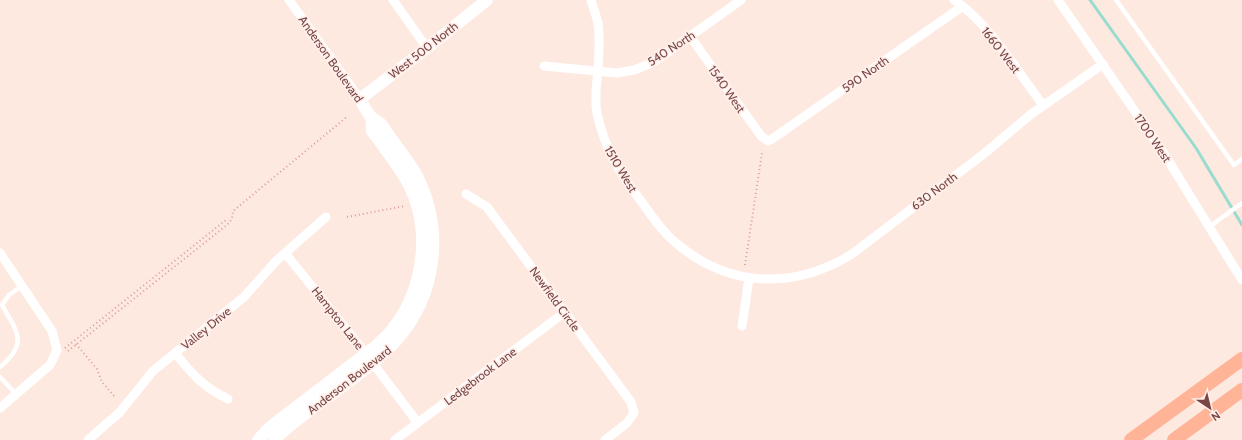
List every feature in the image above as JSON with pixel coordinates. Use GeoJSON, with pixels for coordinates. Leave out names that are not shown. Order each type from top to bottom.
{"type":"FeatureCollection","features":[{"type":"Feature","properties":{"kind":"main road"},"geometry":{"type":"LineString","coordinates":[[1131,440],[1242,359]]}},
{"type":"Feature","properties":{"kind":"main road"},"geometry":{"type":"LineString","coordinates":[[1174,440],[1242,390]]}},
{"type":"Feature","properties":{"kind":"street","name":"Anderson Boulevard"},"geometry":{"type":"LineString","coordinates":[[258,440],[270,427],[297,406],[400,338],[413,320],[423,300],[430,276],[434,252],[434,239],[427,199],[409,163],[380,123],[372,118],[289,0]]}},
{"type":"Feature","properties":{"kind":"street"},"geometry":{"type":"LineString","coordinates":[[393,0],[427,48]]}},
{"type":"Feature","properties":{"kind":"street","name":"West 500 North"},"geometry":{"type":"LineString","coordinates":[[360,99],[487,0]]}},
{"type":"Feature","properties":{"kind":"street","name":"1510 West"},"geometry":{"type":"LineString","coordinates":[[590,0],[598,23],[599,54],[596,88],[596,111],[604,140],[615,164],[662,230],[675,243],[697,258],[719,270],[740,277],[749,278]]}},
{"type":"Feature","properties":{"kind":"street","name":"540 North"},"geometry":{"type":"LineString","coordinates":[[544,66],[617,73],[634,70],[654,62],[741,0]]}},
{"type":"Feature","properties":{"kind":"street","name":"1660 West"},"geometry":{"type":"LineString","coordinates":[[954,0],[963,6],[989,32],[1043,106]]}},
{"type":"Feature","properties":{"kind":"street","name":"1700 West"},"geometry":{"type":"LineString","coordinates":[[1058,0],[1163,152],[1242,280]]}},
{"type":"Feature","properties":{"kind":"street","name":"590 North"},"geometry":{"type":"LineString","coordinates":[[766,140],[772,139],[963,6]]}},
{"type":"Feature","properties":{"kind":"street","name":"1540 West"},"geometry":{"type":"LineString","coordinates":[[690,36],[760,136],[766,140]]}},
{"type":"Feature","properties":{"kind":"street","name":"630 North"},"geometry":{"type":"LineString","coordinates":[[749,278],[762,279],[802,276],[837,263],[852,254],[985,153],[1043,106],[1103,64]]}},
{"type":"Feature","properties":{"kind":"street","name":"Newfield Circle"},"geometry":{"type":"LineString","coordinates":[[466,194],[487,207],[631,402],[634,412],[627,423],[605,440]]}},
{"type":"Feature","properties":{"kind":"street","name":"Valley Drive"},"geometry":{"type":"LineString","coordinates":[[88,440],[120,412],[153,371],[244,297],[270,266],[326,217]]}},
{"type":"Feature","properties":{"kind":"street"},"geometry":{"type":"LineString","coordinates":[[0,253],[52,331],[57,350],[50,365],[0,408]]}},
{"type":"Feature","properties":{"kind":"street","name":"Hampton Lane"},"geometry":{"type":"LineString","coordinates":[[285,253],[369,358],[418,423]]}},
{"type":"Feature","properties":{"kind":"street"},"geometry":{"type":"LineString","coordinates":[[742,326],[749,278]]}},
{"type":"Feature","properties":{"kind":"street","name":"Ledgebrook Lane"},"geometry":{"type":"LineString","coordinates":[[395,440],[565,312]]}},
{"type":"Feature","properties":{"kind":"street"},"geometry":{"type":"LineString","coordinates":[[175,353],[197,380],[205,387],[228,399]]}},
{"type":"Feature","properties":{"kind":"street","name":"Anderson Boulevard"},"geometry":{"type":"LineString","coordinates":[[274,440],[369,358]]}},
{"type":"Feature","properties":{"kind":"lane"},"geometry":{"type":"LineString","coordinates":[[1116,0],[1234,165],[1242,160]]}},
{"type":"Feature","properties":{"kind":"lane"},"geometry":{"type":"LineString","coordinates":[[1209,227],[1242,203]]}},
{"type":"Feature","properties":{"kind":"lane"},"geometry":{"type":"LineString","coordinates":[[0,367],[15,351],[17,342],[17,331],[2,305],[9,295],[22,286]]}},
{"type":"Feature","properties":{"kind":"lane"},"geometry":{"type":"LineString","coordinates":[[0,377],[16,394]]}},
{"type":"Feature","properties":{"kind":"path"},"geometry":{"type":"LineString","coordinates":[[68,351],[227,225],[232,219],[233,211],[348,116]]}},
{"type":"Feature","properties":{"kind":"path"},"geometry":{"type":"LineString","coordinates":[[745,265],[762,153]]}},
{"type":"Feature","properties":{"kind":"path"},"geometry":{"type":"LineString","coordinates":[[347,217],[405,206]]}},
{"type":"Feature","properties":{"kind":"path"},"geometry":{"type":"LineString","coordinates":[[63,350],[226,220]]}},
{"type":"Feature","properties":{"kind":"path"},"geometry":{"type":"LineString","coordinates":[[76,344],[97,369],[102,382],[116,397]]}},
{"type":"Feature","properties":{"kind":"waterway"},"geometry":{"type":"LineString","coordinates":[[1090,0],[1196,148],[1242,225]]}}]}
